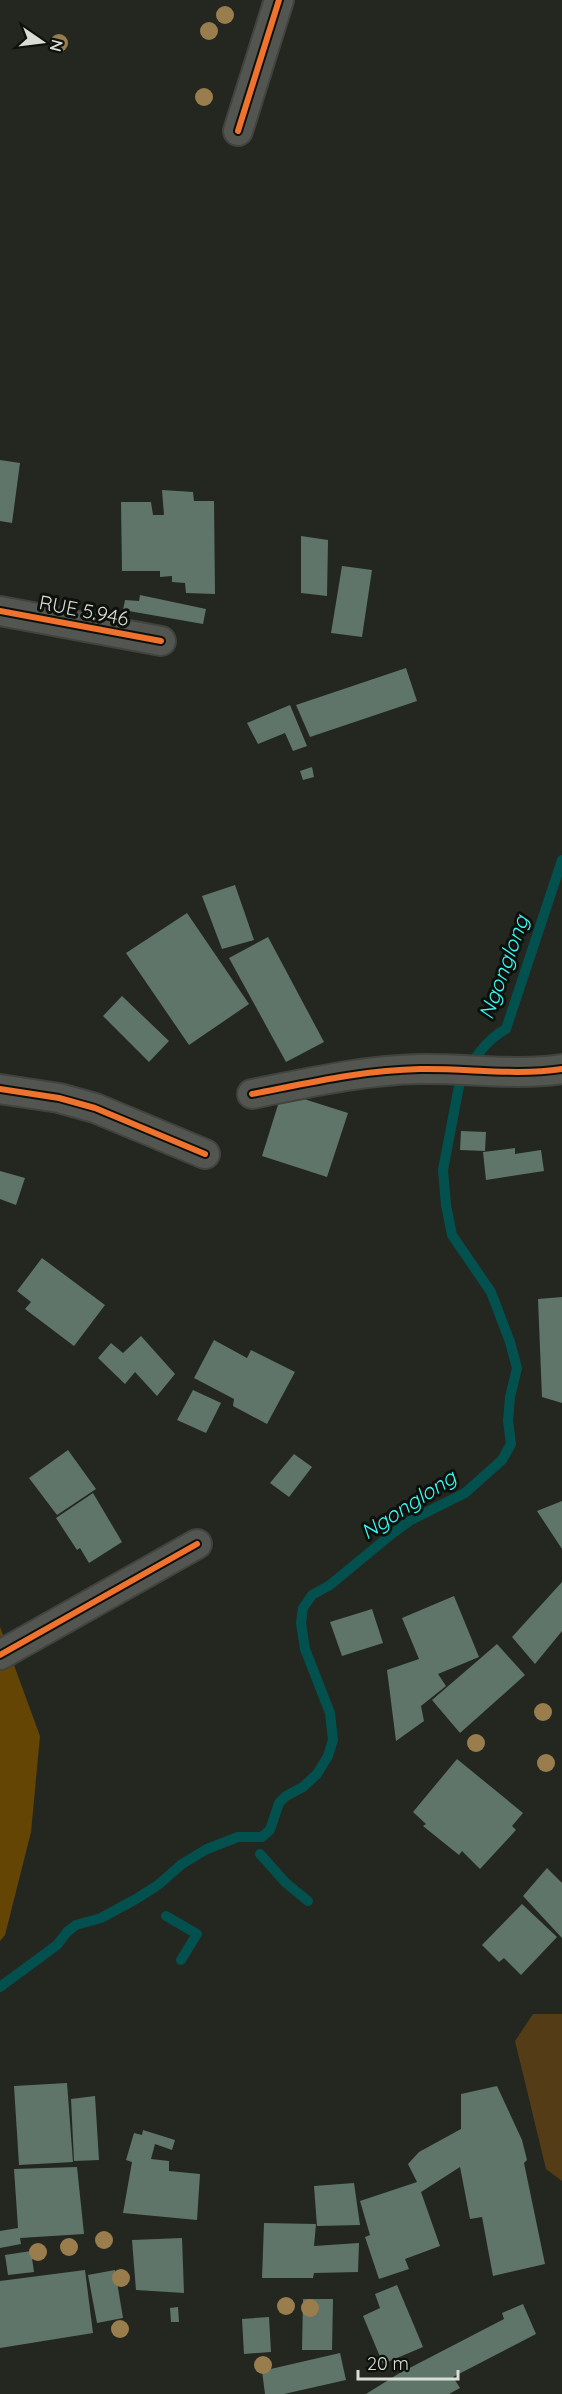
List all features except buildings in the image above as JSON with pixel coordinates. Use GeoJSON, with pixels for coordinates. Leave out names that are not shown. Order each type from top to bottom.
{"type":"FeatureCollection","features":[{"type":"Feature","properties":{"kind":"street"},"geometry":{"type":"LineString","coordinates":[[238,131],[279,0]]}},
{"type":"Feature","properties":{"kind":"street","name":"RUE 5.946"},"geometry":{"type":"LineString","coordinates":[[0,611],[161,641]]}},
{"type":"Feature","properties":{"kind":"street"},"geometry":{"type":"LineString","coordinates":[[252,1094],[371,1072],[419,1069],[512,1072],[562,1069]]}},
{"type":"Feature","properties":{"kind":"street"},"geometry":{"type":"LineString","coordinates":[[0,1089],[59,1098],[95,1108],[205,1154]]}},
{"type":"Feature","properties":{"kind":"street"},"geometry":{"type":"LineString","coordinates":[[0,1655],[197,1544]]}},
{"type":"Feature","properties":{"kind":"shaded area"},"geometry":{"type":"Polygon","coordinates":[[[0,1627],[40,1736],[31,1832],[5,1935],[0,1941],[0,1627]]]}},
{"type":"Feature","properties":{"kind":"shaded area"},"geometry":{"type":"Polygon","coordinates":[[[533,2014],[562,2014],[562,2181],[546,2169],[515,2041],[533,2014]]]}},
{"type":"Feature","properties":{"kind":"waterway","name":"Ngonglong"},"geometry":{"type":"LineString","coordinates":[[0,1987],[57,1945],[76,1925],[101,1918],[136,1899],[158,1885],[182,1864],[207,1849],[238,1837],[262,1837],[270,1830],[279,1803],[286,1796],[303,1787],[317,1774],[328,1756],[333,1740],[330,1713],[305,1649],[301,1623],[303,1608],[312,1595],[330,1585],[411,1520],[465,1493],[502,1460],[511,1444],[508,1421],[510,1397],[517,1368],[491,1292],[452,1235],[446,1205],[443,1170],[459,1086],[478,1054],[491,1039],[506,1029],[562,860]]}},
{"type":"Feature","properties":{"kind":"waterway"},"geometry":{"type":"LineString","coordinates":[[260,1854],[286,1883],[308,1901]]}},
{"type":"Feature","properties":{"kind":"waterway"},"geometry":{"type":"LineString","coordinates":[[166,1916],[197,1934],[181,1960]]}},
{"type":"Feature","properties":{"kind":"cycle path"},"geometry":{"type":"LineString","coordinates":[[238,131],[279,0]]}},
{"type":"Feature","properties":{"kind":"cycle path"},"geometry":{"type":"LineString","coordinates":[[0,611],[161,641]]}},
{"type":"Feature","properties":{"kind":"cycle path"},"geometry":{"type":"LineString","coordinates":[[252,1094],[336,1078],[399,1070],[527,1072],[562,1069]]}},
{"type":"Feature","properties":{"kind":"cycle path"},"geometry":{"type":"LineString","coordinates":[[0,1089],[59,1098],[95,1108],[205,1154]]}},
{"type":"Feature","properties":{"kind":"cycle path"},"geometry":{"type":"LineString","coordinates":[[0,1655],[197,1544]]}}]}
